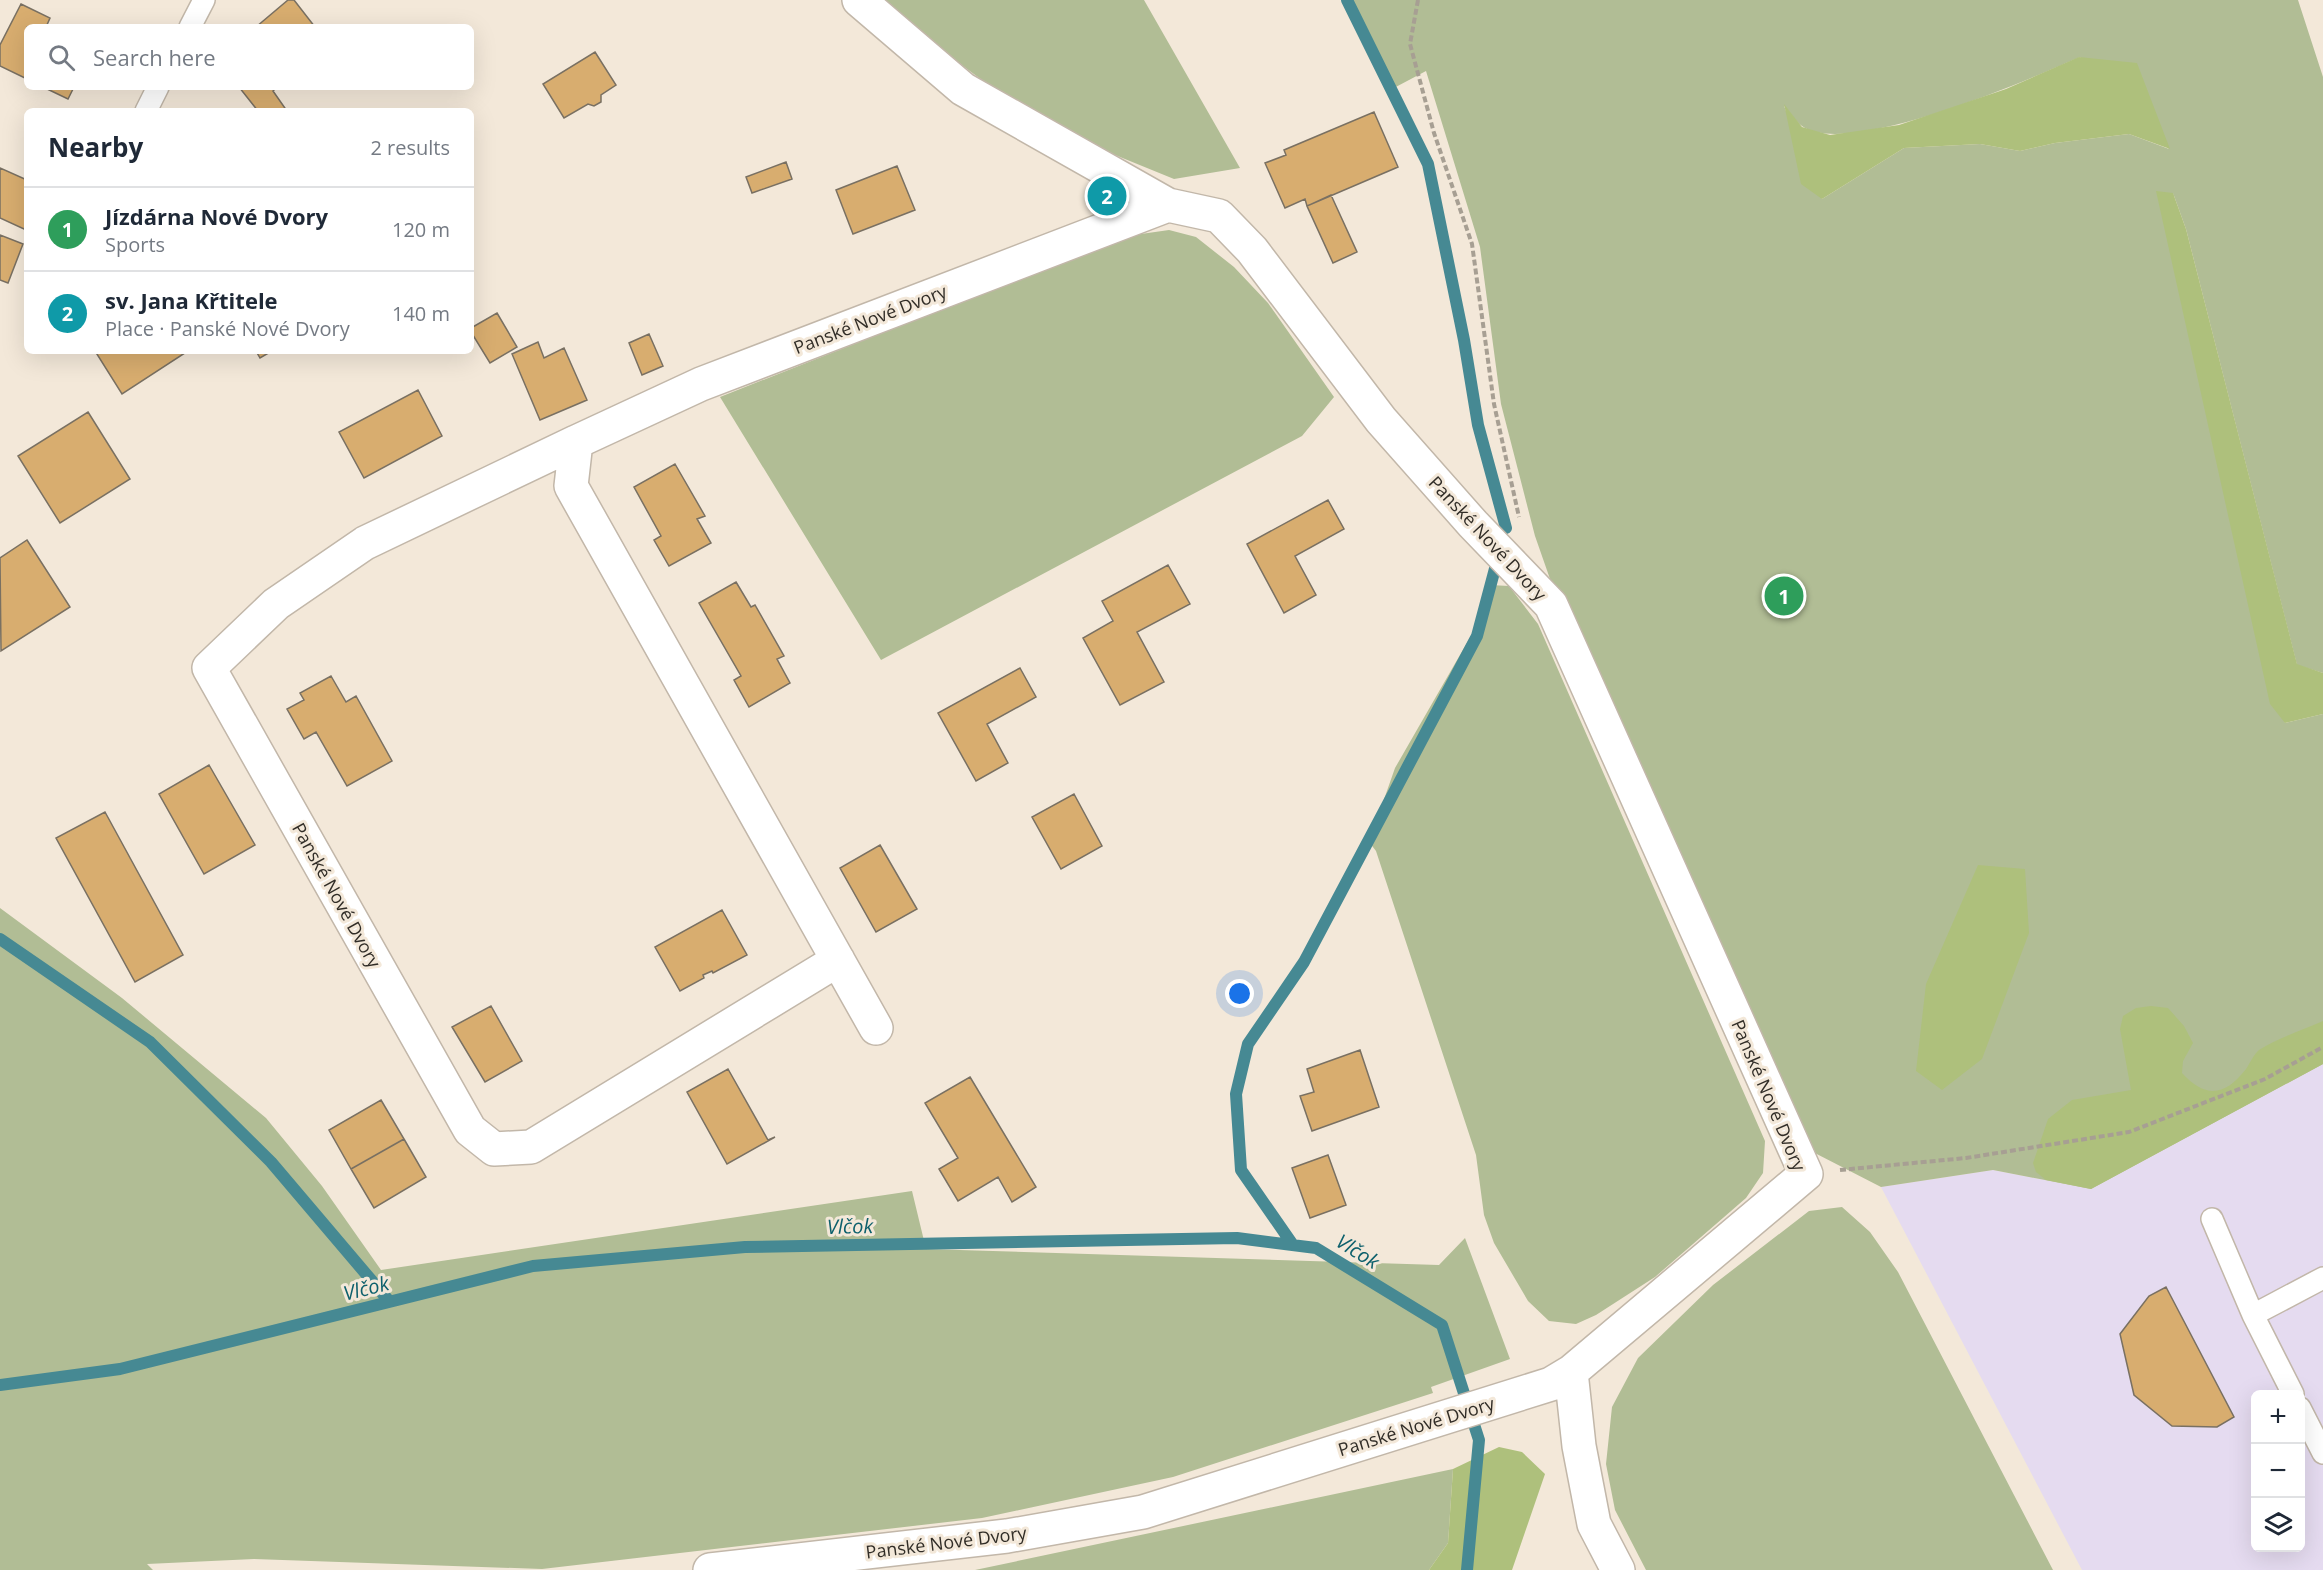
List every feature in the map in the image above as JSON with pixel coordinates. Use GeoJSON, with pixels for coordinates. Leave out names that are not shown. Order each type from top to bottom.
{"type":"FeatureCollection","features":[{"type":"Feature","properties":{"kind":"street","name":"Panské Nové Dvory"},"geometry":{"type":"LineString","coordinates":[[710,1570],[1007,1536],[1143,1512],[1551,1384],[1571,1372],[1806,1174],[1551,605],[1473,524],[1381,420],[1244,241],[1219,216],[1168,205],[963,90],[859,0]]}},
{"type":"Feature","properties":{"kind":"street","name":"Panské Nové Dvory"},"geometry":{"type":"LineString","coordinates":[[838,960],[531,1147],[494,1149],[470,1130],[209,668],[276,604],[365,543],[701,384],[1168,205]]}},
{"type":"Feature","properties":{"kind":"street"},"geometry":{"type":"LineString","coordinates":[[576,442],[571,486],[876,1028]]}},
{"type":"Feature","properties":{"kind":"street"},"geometry":{"type":"LineString","coordinates":[[1571,1372],[1579,1446],[1594,1524],[1618,1570]]}},
{"type":"Feature","properties":{"kind":"lane"},"geometry":{"type":"LineString","coordinates":[[192,24],[204,0]]}},
{"type":"Feature","properties":{"kind":"lane"},"geometry":{"type":"LineString","coordinates":[[148,108],[156,90]]}},
{"type":"Feature","properties":{"kind":"lane"},"geometry":{"type":"LineString","coordinates":[[2212,1219],[2253,1315],[2291,1390]]}},
{"type":"Feature","properties":{"kind":"lane"},"geometry":{"type":"LineString","coordinates":[[2253,1315],[2323,1278]]}},
{"type":"Feature","properties":{"kind":"lane"},"geometry":{"type":"LineString","coordinates":[[2305,1416],[2323,1453]]}},
{"type":"Feature","properties":{"kind":"path"},"geometry":{"type":"LineString","coordinates":[[1418,0],[1410,44],[1434,134],[1472,244],[1494,404],[1520,522]]}},
{"type":"Feature","properties":{"kind":"path"},"geometry":{"type":"LineString","coordinates":[[1806,1174],[1966,1158],[2129,1132],[2265,1079],[2323,1047]]}},
{"type":"Feature","properties":{"kind":"shaded area"},"geometry":{"type":"Polygon","coordinates":[[[2323,1064],[2323,1570],[2082,1570],[1881,1187],[1993,1170],[2091,1189],[2323,1064]]]}},
{"type":"Feature","properties":{"kind":"green space"},"geometry":{"type":"Polygon","coordinates":[[[874,0],[1144,0],[1240,168],[1174,179],[1044,126],[874,0]]]}},
{"type":"Feature","properties":{"kind":"green space"},"geometry":{"type":"Polygon","coordinates":[[[1350,0],[2298,0],[2323,77],[2323,673],[2297,665],[2186,229],[2173,193],[2285,723],[2323,714],[2323,1064],[2091,1189],[1993,1170],[1881,1187],[1807,1149],[1557,599],[1535,536],[1501,404],[1480,247],[1426,71],[1392,89],[1350,0]],[[2080,57],[2022,82],[1939,112],[1858,132],[1825,133],[1802,126],[1784,106],[1822,199],[1904,148],[1980,144],[2020,151],[2055,143],[2129,134],[2169,149],[2080,57]]]}},
{"type":"Feature","properties":{"kind":"green space"},"geometry":{"type":"Polygon","coordinates":[[[2079,57],[2137,63],[2170,149],[2129,134],[2055,143],[2020,151],[1980,144],[1904,148],[1822,199],[1801,184],[1784,104],[1802,127],[1830,135],[1899,125],[2006,89],[2079,57]]]}},
{"type":"Feature","properties":{"kind":"green space"},"geometry":{"type":"Polygon","coordinates":[[[2156,191],[2173,193],[2186,229],[2297,664],[2323,673],[2323,714],[2285,723],[2270,704],[2156,191]]]}},
{"type":"Feature","properties":{"kind":"green space"},"geometry":{"type":"Polygon","coordinates":[[[1169,230],[1196,237],[1234,267],[1268,303],[1334,397],[1302,436],[881,660],[720,397],[1127,236],[1169,230]]]}},
{"type":"Feature","properties":{"kind":"green space"},"geometry":{"type":"Polygon","coordinates":[[[1490,585],[1509,586],[1538,624],[1765,1141],[1763,1173],[1746,1198],[1655,1277],[1596,1315],[1576,1324],[1549,1321],[1528,1301],[1494,1243],[1484,1215],[1476,1155],[1376,851],[1369,842],[1395,768],[1472,634],[1490,585]]]}},
{"type":"Feature","properties":{"kind":"green space"},"geometry":{"type":"Polygon","coordinates":[[[1978,865],[2025,869],[2029,933],[1982,1059],[1942,1090],[1916,1071],[1926,984],[1978,865]]]}},
{"type":"Feature","properties":{"kind":"green space"},"geometry":{"type":"Polygon","coordinates":[[[0,908],[122,998],[266,1118],[322,1186],[381,1270],[912,1191],[926,1249],[1439,1265],[1465,1238],[1510,1359],[1431,1387],[1433,1393],[1173,1477],[982,1518],[542,1569],[254,1559],[147,1564],[153,1570],[0,1570],[0,908]]]}},
{"type":"Feature","properties":{"kind":"green space"},"geometry":{"type":"Polygon","coordinates":[[[2151,1006],[2168,1008],[2184,1026],[2193,1043],[2183,1061],[2182,1073],[2199,1087],[2207,1090],[2215,1091],[2231,1085],[2259,1050],[2323,1021],[2323,1064],[2091,1189],[2046,1180],[2036,1172],[2033,1163],[2048,1119],[2072,1100],[2131,1090],[2120,1029],[2123,1016],[2136,1008],[2151,1006]]]}},
{"type":"Feature","properties":{"kind":"green space"},"geometry":{"type":"Polygon","coordinates":[[[1842,1207],[1870,1232],[1898,1272],[2053,1570],[1646,1570],[1615,1510],[1606,1464],[1612,1407],[1638,1358],[1713,1285],[1809,1211],[1842,1207]]]}},
{"type":"Feature","properties":{"kind":"green space"},"geometry":{"type":"Polygon","coordinates":[[[1499,1447],[1522,1452],[1545,1474],[1512,1570],[1429,1570],[1448,1543],[1453,1469],[1499,1447]]]}},
{"type":"Feature","properties":{"kind":"green space"},"geometry":{"type":"Polygon","coordinates":[[[1453,1469],[1448,1543],[1429,1570],[975,1570],[1453,1469]]]}},
{"type":"Feature","properties":{"kind":"building"},"geometry":{"type":"Polygon","coordinates":[[[288,0],[294,0],[313,24],[260,24],[288,0]]]}},
{"type":"Feature","properties":{"kind":"building"},"geometry":{"type":"Polygon","coordinates":[[[21,4],[50,18],[47,24],[24,24],[24,78],[0,66],[0,45],[21,4]]]}},
{"type":"Feature","properties":{"kind":"building"},"geometry":{"type":"Polygon","coordinates":[[[595,52],[616,85],[601,95],[601,102],[594,106],[588,104],[564,118],[543,84],[595,52]]]}},
{"type":"Feature","properties":{"kind":"building"},"geometry":{"type":"Polygon","coordinates":[[[49,90],[72,90],[68,99],[49,90]]]}},
{"type":"Feature","properties":{"kind":"building"},"geometry":{"type":"Polygon","coordinates":[[[241,90],[274,90],[285,108],[256,108],[241,90]]]}},
{"type":"Feature","properties":{"kind":"building"},"geometry":{"type":"Polygon","coordinates":[[[1374,112],[1398,167],[1307,206],[1305,199],[1285,208],[1265,163],[1286,155],[1284,150],[1374,112]]]}},
{"type":"Feature","properties":{"kind":"building"},"geometry":{"type":"Polygon","coordinates":[[[786,162],[792,179],[752,193],[746,177],[786,162]]]}},
{"type":"Feature","properties":{"kind":"building"},"geometry":{"type":"Polygon","coordinates":[[[897,166],[915,210],[853,234],[836,190],[897,166]]]}},
{"type":"Feature","properties":{"kind":"building"},"geometry":{"type":"Polygon","coordinates":[[[0,168],[24,179],[24,229],[0,218],[0,168]]]}},
{"type":"Feature","properties":{"kind":"building"},"geometry":{"type":"Polygon","coordinates":[[[1331,195],[1357,252],[1333,263],[1307,206],[1331,195]]]}},
{"type":"Feature","properties":{"kind":"building"},"geometry":{"type":"Polygon","coordinates":[[[0,235],[23,244],[8,283],[0,280],[0,235]]]}},
{"type":"Feature","properties":{"kind":"building"},"geometry":{"type":"Polygon","coordinates":[[[497,313],[517,347],[490,363],[474,337],[474,326],[497,313]]]}},
{"type":"Feature","properties":{"kind":"building"},"geometry":{"type":"Polygon","coordinates":[[[649,334],[663,366],[642,375],[629,343],[649,334]]]}},
{"type":"Feature","properties":{"kind":"building"},"geometry":{"type":"Polygon","coordinates":[[[538,342],[544,358],[564,348],[587,400],[540,420],[512,354],[538,342]]]}},
{"type":"Feature","properties":{"kind":"building"},"geometry":{"type":"Polygon","coordinates":[[[97,354],[183,354],[122,394],[97,354]]]}},
{"type":"Feature","properties":{"kind":"building"},"geometry":{"type":"Polygon","coordinates":[[[418,390],[442,436],[364,478],[339,432],[418,390]]]}},
{"type":"Feature","properties":{"kind":"building"},"geometry":{"type":"Polygon","coordinates":[[[88,412],[130,479],[60,523],[18,456],[88,412]]]}},
{"type":"Feature","properties":{"kind":"building"},"geometry":{"type":"Polygon","coordinates":[[[675,464],[705,516],[697,519],[711,543],[669,566],[654,540],[661,536],[634,487],[675,464]]]}},
{"type":"Feature","properties":{"kind":"building"},"geometry":{"type":"Polygon","coordinates":[[[1328,500],[1344,529],[1295,556],[1316,595],[1284,613],[1247,544],[1328,500]]]}},
{"type":"Feature","properties":{"kind":"building"},"geometry":{"type":"Polygon","coordinates":[[[27,540],[70,607],[1,651],[0,558],[27,540]]]}},
{"type":"Feature","properties":{"kind":"building"},"geometry":{"type":"Polygon","coordinates":[[[1168,565],[1190,604],[1137,632],[1164,682],[1120,705],[1083,638],[1113,621],[1102,601],[1168,565]]]}},
{"type":"Feature","properties":{"kind":"building"},"geometry":{"type":"Polygon","coordinates":[[[736,582],[751,607],[755,605],[784,656],[777,659],[790,683],[749,707],[734,680],[741,676],[699,603],[736,582]]]}},
{"type":"Feature","properties":{"kind":"building"},"geometry":{"type":"Polygon","coordinates":[[[1020,668],[1036,697],[987,724],[1008,763],[976,781],[938,713],[1020,668]]]}},
{"type":"Feature","properties":{"kind":"building"},"geometry":{"type":"Polygon","coordinates":[[[331,676],[346,702],[356,696],[392,761],[347,786],[316,732],[304,739],[287,709],[304,700],[300,693],[331,676]]]}},
{"type":"Feature","properties":{"kind":"building"},"geometry":{"type":"Polygon","coordinates":[[[209,765],[255,845],[204,874],[159,794],[209,765]]]}},
{"type":"Feature","properties":{"kind":"building"},"geometry":{"type":"Polygon","coordinates":[[[1074,794],[1102,846],[1061,869],[1032,817],[1074,794]]]}},
{"type":"Feature","properties":{"kind":"building"},"geometry":{"type":"Polygon","coordinates":[[[105,812],[183,955],[135,982],[56,838],[105,812]]]}},
{"type":"Feature","properties":{"kind":"building"},"geometry":{"type":"Polygon","coordinates":[[[880,845],[917,909],[876,932],[840,868],[880,845]]]}},
{"type":"Feature","properties":{"kind":"building"},"geometry":{"type":"Polygon","coordinates":[[[722,910],[747,955],[713,973],[712,971],[703,975],[704,978],[680,991],[655,947],[722,910]]]}},
{"type":"Feature","properties":{"kind":"building"},"geometry":{"type":"Polygon","coordinates":[[[491,1006],[522,1061],[485,1082],[452,1027],[491,1006]]]}},
{"type":"Feature","properties":{"kind":"building"},"geometry":{"type":"Polygon","coordinates":[[[1360,1050],[1379,1107],[1312,1131],[1300,1096],[1314,1092],[1307,1069],[1360,1050]]]}},
{"type":"Feature","properties":{"kind":"building"},"geometry":{"type":"Polygon","coordinates":[[[728,1069],[768,1140],[775,1137],[727,1164],[687,1092],[728,1069]]]}},
{"type":"Feature","properties":{"kind":"building"},"geometry":{"type":"Polygon","coordinates":[[[970,1077],[1036,1187],[1012,1202],[998,1177],[958,1201],[939,1169],[958,1158],[925,1103],[970,1077]]]}},
{"type":"Feature","properties":{"kind":"building"},"geometry":{"type":"Polygon","coordinates":[[[381,1100],[404,1139],[351,1169],[329,1130],[381,1100]]]}},
{"type":"Feature","properties":{"kind":"building"},"geometry":{"type":"Polygon","coordinates":[[[404,1139],[426,1177],[374,1208],[351,1169],[404,1139]]]}},
{"type":"Feature","properties":{"kind":"building"},"geometry":{"type":"Polygon","coordinates":[[[1328,1155],[1346,1205],[1310,1218],[1292,1168],[1328,1155]]]}},
{"type":"Feature","properties":{"kind":"building"},"geometry":{"type":"Polygon","coordinates":[[[2166,1287],[2234,1417],[2217,1427],[2172,1426],[2134,1395],[2120,1334],[2149,1296],[2166,1287]]]}},
{"type":"Feature","properties":{"kind":"waterway"},"geometry":{"type":"LineString","coordinates":[[1347,0],[1428,164],[1464,340],[1478,425],[1506,528]]}},
{"type":"Feature","properties":{"kind":"waterway"},"geometry":{"type":"LineString","coordinates":[[1293,1245],[1241,1170],[1236,1094],[1248,1044],[1304,962],[1477,636],[1497,561]]}},
{"type":"Feature","properties":{"kind":"waterway"},"geometry":{"type":"LineString","coordinates":[[0,939],[150,1042],[271,1162],[389,1301]]}},
{"type":"Feature","properties":{"kind":"waterway","name":"Vlčok"},"geometry":{"type":"LineString","coordinates":[[0,1385],[120,1369],[533,1266],[745,1247],[1237,1238],[1316,1248],[1442,1325],[1479,1440],[1467,1570]]}},
{"type":"Feature","properties":{"kind":"place","name":"sv. Jana Křtitele"},"geometry":{"type":"Point","coordinates":[1107,196]}},
{"type":"Feature","properties":{"kind":"place","name":"Jízdárna Nové Dvory"},"geometry":{"type":"Point","coordinates":[1784,596]}}]}
